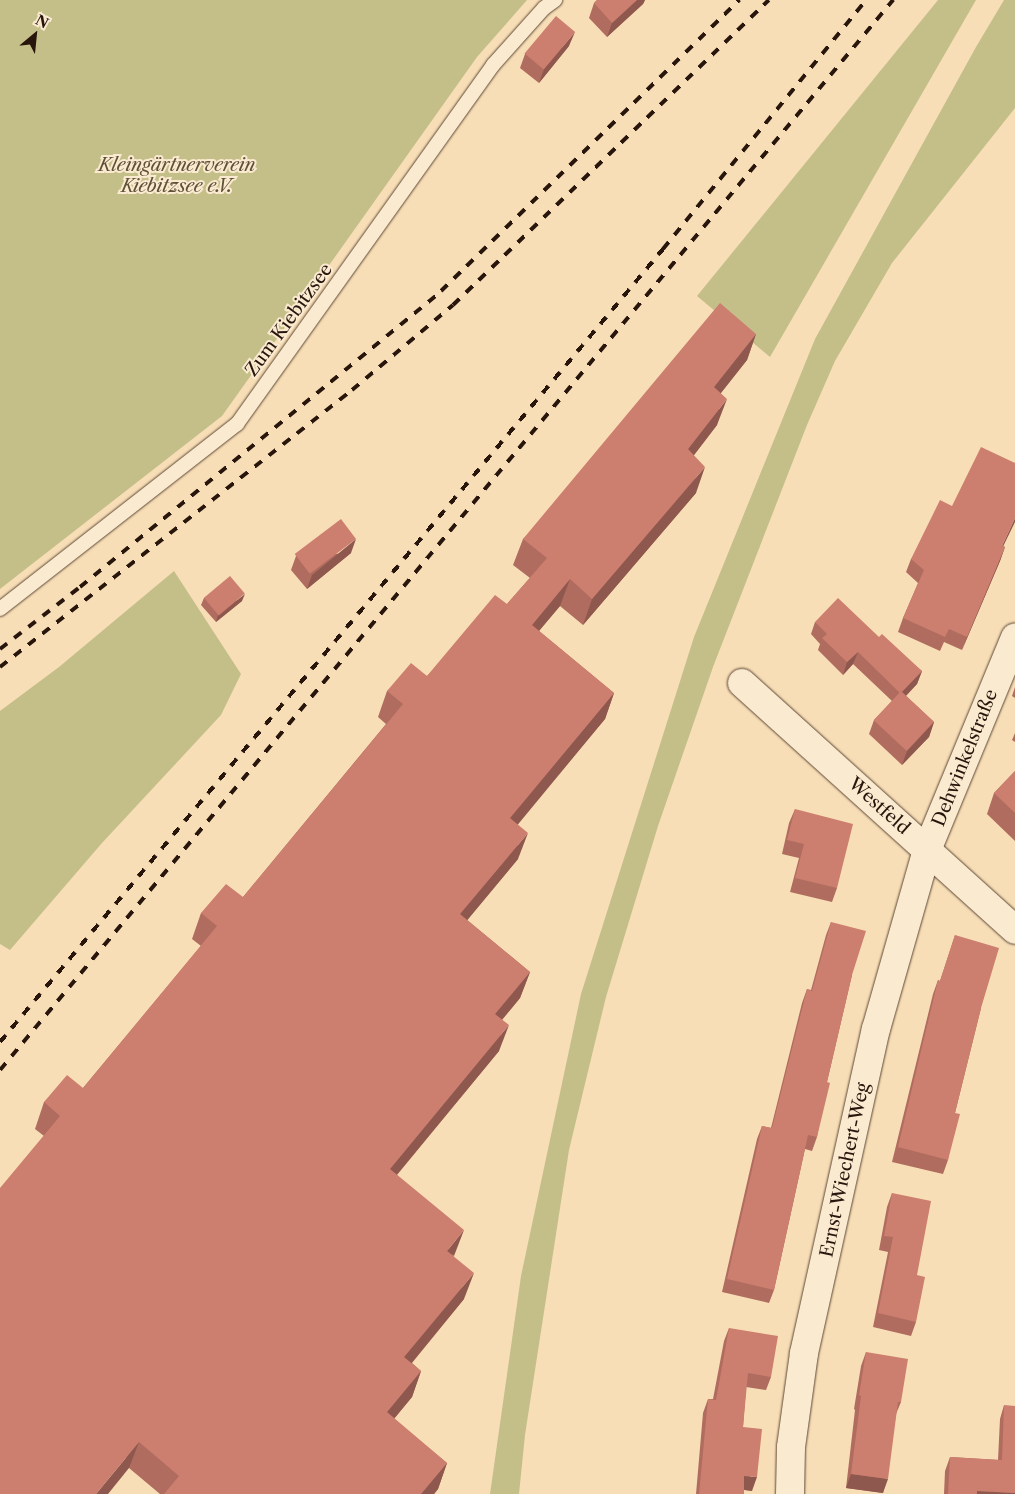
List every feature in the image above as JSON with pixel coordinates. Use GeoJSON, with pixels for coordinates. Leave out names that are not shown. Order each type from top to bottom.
{"type":"FeatureCollection","features":[{"type":"Feature","properties":{"kind":"street","name":"Dehwinkelstraße"},"geometry":{"type":"LineString","coordinates":[[927,850],[1015,638]]}},
{"type":"Feature","properties":{"kind":"street","name":"Westfeld"},"geometry":{"type":"LineString","coordinates":[[742,683],[1015,930]]}},
{"type":"Feature","properties":{"kind":"street","name":"Ernst-Wiechert-Weg"},"geometry":{"type":"LineString","coordinates":[[790,1494],[791,1447],[804,1353],[876,1029],[927,850]]}},
{"type":"Feature","properties":{"kind":"lane","name":"Zum Kiebitzsee"},"geometry":{"type":"LineString","coordinates":[[0,609],[237,424],[493,65],[544,8],[555,0]]}},
{"type":"Feature","properties":{"kind":"green space","name":"Kleingärtnerverein Kiebitzsee e.V."},"geometry":{"type":"Polygon","coordinates":[[[0,0],[527,0],[477,57],[222,416],[0,589],[0,0]]]}},
{"type":"Feature","properties":{"kind":"green space"},"geometry":{"type":"Polygon","coordinates":[[[938,0],[976,0],[770,357],[697,296],[938,0]]]}},
{"type":"Feature","properties":{"kind":"green space"},"geometry":{"type":"Polygon","coordinates":[[[1004,0],[1015,0],[1015,108],[892,263],[835,361],[807,425],[713,667],[658,826],[606,997],[569,1150],[525,1435],[519,1494],[490,1494],[521,1276],[581,994],[694,637],[815,339],[976,47],[1004,0]]]}},
{"type":"Feature","properties":{"kind":"green space"},"geometry":{"type":"Polygon","coordinates":[[[174,571],[241,674],[221,715],[102,843],[10,950],[0,944],[0,711],[59,667],[174,571]]]}},
{"type":"Feature","properties":{"kind":"building"},"geometry":{"type":"Polygon","coordinates":[[[597,0],[637,0],[612,23],[594,3],[597,0]]]}},
{"type":"Feature","properties":{"kind":"building"},"geometry":{"type":"Polygon","coordinates":[[[556,16],[575,32],[544,70],[525,54],[556,16]]]}},
{"type":"Feature","properties":{"kind":"building"},"geometry":{"type":"Polygon","coordinates":[[[720,303],[756,334],[714,387],[727,399],[688,449],[705,467],[592,599],[570,579],[532,625],[614,693],[510,818],[528,833],[460,914],[530,972],[495,1014],[509,1025],[390,1169],[464,1230],[447,1251],[474,1273],[404,1357],[421,1371],[387,1412],[447,1463],[421,1494],[164,1494],[179,1476],[139,1442],[96,1494],[0,1494],[0,1188],[60,1116],[44,1102],[67,1075],[83,1088],[217,926],[201,913],[226,884],[243,897],[403,704],[387,691],[411,663],[427,676],[495,595],[507,604],[547,558],[523,539],[720,303]]]}},
{"type":"Feature","properties":{"kind":"building"},"geometry":{"type":"Polygon","coordinates":[[[981,447],[1015,463],[1015,518],[1002,546],[1005,547],[967,637],[949,629],[945,637],[903,618],[924,570],[911,559],[940,500],[952,506],[981,447]]]}},
{"type":"Feature","properties":{"kind":"building"},"geometry":{"type":"Polygon","coordinates":[[[341,519],[356,539],[310,574],[295,554],[341,519]]]}},
{"type":"Feature","properties":{"kind":"building"},"geometry":{"type":"Polygon","coordinates":[[[230,576],[245,594],[219,615],[204,598],[230,576]]]}},
{"type":"Feature","properties":{"kind":"building"},"geometry":{"type":"Polygon","coordinates":[[[838,598],[879,637],[882,634],[922,671],[902,692],[900,693],[858,652],[847,662],[822,638],[827,634],[815,622],[838,598]]]}},
{"type":"Feature","properties":{"kind":"building"},"geometry":{"type":"Polygon","coordinates":[[[901,691],[934,722],[907,751],[874,720],[901,691]]]}},
{"type":"Feature","properties":{"kind":"building"},"geometry":{"type":"Polygon","coordinates":[[[1015,771],[1015,813],[994,793],[1015,771]]]}},
{"type":"Feature","properties":{"kind":"building"},"geometry":{"type":"Polygon","coordinates":[[[795,809],[853,824],[837,888],[795,878],[804,844],[787,840],[795,809]]]}},
{"type":"Feature","properties":{"kind":"building"},"geometry":{"type":"Polygon","coordinates":[[[831,922],[866,931],[852,975],[827,1082],[830,1083],[817,1137],[808,1135],[774,1290],[727,1279],[762,1126],[772,1128],[807,989],[812,991],[831,922]]]}},
{"type":"Feature","properties":{"kind":"building"},"geometry":{"type":"Polygon","coordinates":[[[955,935],[999,948],[981,1008],[955,1113],[960,1114],[948,1160],[898,1147],[938,980],[940,981],[955,935]]]}},
{"type":"Feature","properties":{"kind":"building"},"geometry":{"type":"Polygon","coordinates":[[[892,1193],[931,1201],[917,1275],[925,1277],[916,1322],[878,1313],[893,1237],[884,1236],[892,1193]]]}},
{"type":"Feature","properties":{"kind":"building"},"geometry":{"type":"Polygon","coordinates":[[[729,1328],[778,1336],[771,1377],[748,1373],[743,1427],[762,1429],[757,1477],[744,1476],[744,1494],[699,1494],[708,1399],[716,1400],[729,1328]]]}},
{"type":"Feature","properties":{"kind":"building"},"geometry":{"type":"Polygon","coordinates":[[[866,1352],[908,1359],[901,1402],[898,1402],[888,1479],[851,1474],[861,1396],[859,1395],[866,1352]]]}},
{"type":"Feature","properties":{"kind":"building"},"geometry":{"type":"Polygon","coordinates":[[[1004,1405],[1015,1406],[1015,1493],[977,1491],[977,1494],[948,1494],[950,1457],[1002,1460],[1004,1405]]]}},
{"type":"Feature","properties":{"kind":"railway"},"geometry":{"type":"LineString","coordinates":[[0,649],[80,587],[441,291],[739,0]]}},
{"type":"Feature","properties":{"kind":"railway"},"geometry":{"type":"LineString","coordinates":[[0,667],[352,390],[453,305],[769,0]]}},
{"type":"Feature","properties":{"kind":"railway"},"geometry":{"type":"LineString","coordinates":[[0,1042],[663,249],[866,0]]}},
{"type":"Feature","properties":{"kind":"railway"},"geometry":{"type":"LineString","coordinates":[[0,1070],[893,0]]}}]}
